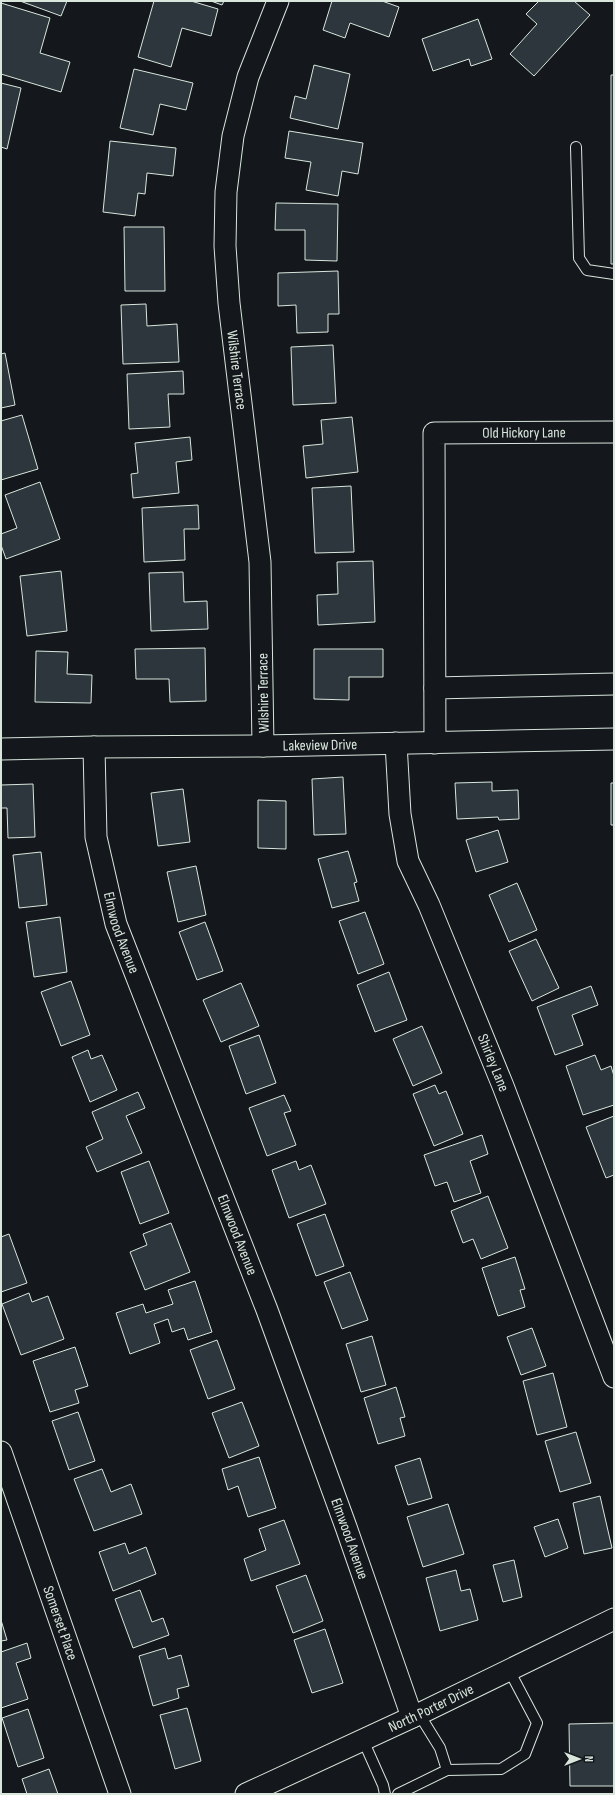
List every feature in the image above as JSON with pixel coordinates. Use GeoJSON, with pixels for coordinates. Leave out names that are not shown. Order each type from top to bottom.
{"type":"FeatureCollection","features":[{"type":"Feature","properties":{"kind":"street","name":"Wilshire Terrace"},"geometry":{"type":"LineString","coordinates":[[263,746],[260,562],[229,303],[225,238],[226,192],[233,136],[248,77],[278,1]]}},
{"type":"Feature","properties":{"kind":"street","name":"Old Hickory Lane"},"geometry":{"type":"LineString","coordinates":[[435,688],[434,433],[614,432]]}},
{"type":"Feature","properties":{"kind":"street"},"geometry":{"type":"LineString","coordinates":[[435,743],[435,688],[614,684]]}},
{"type":"Feature","properties":{"kind":"street","name":"Lakeview Drive"},"geometry":{"type":"LineString","coordinates":[[1,749],[263,746],[614,739]]}},
{"type":"Feature","properties":{"kind":"street","name":"Shirley Lane"},"geometry":{"type":"LineString","coordinates":[[396,743],[400,814],[408,861],[429,906],[503,1086],[614,1377]]}},
{"type":"Feature","properties":{"kind":"street","name":"Elmwood Avenue"},"geometry":{"type":"LineString","coordinates":[[94,747],[96,837],[116,924],[267,1310],[416,1715]]}},
{"type":"Feature","properties":{"kind":"street","name":"Somerset Place"},"geometry":{"type":"LineString","coordinates":[[1,1452],[120,1794]]}},
{"type":"Feature","properties":{"kind":"street","name":"North Porter Drive"},"geometry":{"type":"LineString","coordinates":[[246,1794],[416,1715],[614,1619]]}},
{"type":"Feature","properties":{"kind":"lane"},"geometry":{"type":"LineString","coordinates":[[576,147],[579,258],[587,270],[614,274]]}},
{"type":"Feature","properties":{"kind":"lane"},"geometry":{"type":"LineString","coordinates":[[398,1794],[447,1770],[501,1769],[524,1754],[537,1723],[509,1670]]}},
{"type":"Feature","properties":{"kind":"lane"},"geometry":{"type":"LineString","coordinates":[[416,1715],[440,1748],[447,1770]]}},
{"type":"Feature","properties":{"kind":"lane"},"geometry":{"type":"LineString","coordinates":[[363,1740],[386,1794]]}},
{"type":"Feature","properties":{"kind":"building"},"geometry":{"type":"Polygon","coordinates":[[[20,1],[67,1],[61,16],[20,1]]]}},
{"type":"Feature","properties":{"kind":"building"},"geometry":{"type":"Polygon","coordinates":[[[154,1],[191,1],[218,9],[211,36],[182,28],[171,67],[138,57],[154,1]]]}},
{"type":"Feature","properties":{"kind":"building"},"geometry":{"type":"Polygon","coordinates":[[[211,1],[224,1],[222,5],[211,1]]]}},
{"type":"Feature","properties":{"kind":"building"},"geometry":{"type":"Polygon","coordinates":[[[332,1],[382,1],[399,7],[389,37],[350,23],[345,38],[323,30],[332,1]]]}},
{"type":"Feature","properties":{"kind":"building"},"geometry":{"type":"Polygon","coordinates":[[[539,1],[574,1],[590,15],[534,76],[510,54],[537,24],[526,14],[539,1]]]}},
{"type":"Feature","properties":{"kind":"building"},"geometry":{"type":"Polygon","coordinates":[[[1,3],[50,18],[40,53],[70,62],[61,92],[1,74],[1,3]]]}},
{"type":"Feature","properties":{"kind":"building"},"geometry":{"type":"Polygon","coordinates":[[[478,19],[492,59],[471,66],[469,59],[433,71],[422,39],[478,19]]]}},
{"type":"Feature","properties":{"kind":"building"},"geometry":{"type":"Polygon","coordinates":[[[314,65],[350,74],[338,129],[290,118],[295,96],[306,99],[314,65]]]}},
{"type":"Feature","properties":{"kind":"building"},"geometry":{"type":"Polygon","coordinates":[[[134,69],[193,83],[186,110],[160,104],[153,135],[120,128],[134,69]]]}},
{"type":"Feature","properties":{"kind":"building"},"geometry":{"type":"Polygon","coordinates":[[[611,75],[614,75],[614,264],[611,264],[611,75]]]}},
{"type":"Feature","properties":{"kind":"building"},"geometry":{"type":"Polygon","coordinates":[[[1,83],[21,88],[7,149],[1,147],[1,83]]]}},
{"type":"Feature","properties":{"kind":"building"},"geometry":{"type":"Polygon","coordinates":[[[289,131],[363,143],[358,174],[342,171],[338,196],[306,190],[311,162],[285,158],[289,131]]]}},
{"type":"Feature","properties":{"kind":"building"},"geometry":{"type":"Polygon","coordinates":[[[110,141],[176,148],[173,176],[147,173],[145,194],[138,193],[135,216],[103,212],[110,141]]]}},
{"type":"Feature","properties":{"kind":"building"},"geometry":{"type":"Polygon","coordinates":[[[276,203],[338,204],[337,261],[305,260],[305,230],[275,230],[276,203]]]}},
{"type":"Feature","properties":{"kind":"building"},"geometry":{"type":"Polygon","coordinates":[[[124,227],[164,227],[165,291],[125,291],[124,227]]]}},
{"type":"Feature","properties":{"kind":"building"},"geometry":{"type":"Polygon","coordinates":[[[338,271],[339,314],[328,314],[328,332],[297,333],[296,305],[278,306],[278,273],[338,271]]]}},
{"type":"Feature","properties":{"kind":"building"},"geometry":{"type":"Polygon","coordinates":[[[146,304],[147,326],[177,324],[179,362],[123,364],[121,305],[146,304]]]}},
{"type":"Feature","properties":{"kind":"building"},"geometry":{"type":"Polygon","coordinates":[[[333,345],[336,403],[293,405],[291,347],[333,345]]]}},
{"type":"Feature","properties":{"kind":"building"},"geometry":{"type":"Polygon","coordinates":[[[5,353],[15,405],[1,408],[1,354],[5,353]]]}},
{"type":"Feature","properties":{"kind":"building"},"geometry":{"type":"Polygon","coordinates":[[[183,371],[184,394],[168,394],[170,427],[129,429],[127,374],[183,371]]]}},
{"type":"Feature","properties":{"kind":"building"},"geometry":{"type":"Polygon","coordinates":[[[22,415],[38,469],[1,480],[1,421],[22,415]]]}},
{"type":"Feature","properties":{"kind":"building"},"geometry":{"type":"Polygon","coordinates":[[[352,417],[358,472],[306,478],[303,446],[323,444],[321,420],[352,417]]]}},
{"type":"Feature","properties":{"kind":"building"},"geometry":{"type":"Polygon","coordinates":[[[190,437],[192,460],[176,462],[179,493],[133,498],[131,474],[138,473],[135,443],[190,437]]]}},
{"type":"Feature","properties":{"kind":"building"},"geometry":{"type":"Polygon","coordinates":[[[40,482],[60,539],[6,559],[1,545],[1,534],[17,528],[5,495],[40,482]]]}},
{"type":"Feature","properties":{"kind":"building"},"geometry":{"type":"Polygon","coordinates":[[[351,486],[354,552],[315,553],[312,488],[351,486]]]}},
{"type":"Feature","properties":{"kind":"building"},"geometry":{"type":"Polygon","coordinates":[[[198,505],[199,529],[184,529],[185,560],[144,562],[142,508],[198,505]]]}},
{"type":"Feature","properties":{"kind":"building"},"geometry":{"type":"Polygon","coordinates":[[[373,561],[375,622],[318,625],[317,595],[338,594],[337,562],[373,561]]]}},
{"type":"Feature","properties":{"kind":"building"},"geometry":{"type":"Polygon","coordinates":[[[61,571],[67,631],[27,636],[20,576],[61,571]]]}},
{"type":"Feature","properties":{"kind":"building"},"geometry":{"type":"Polygon","coordinates":[[[183,572],[184,602],[207,601],[208,629],[151,631],[149,573],[183,572]]]}},
{"type":"Feature","properties":{"kind":"building"},"geometry":{"type":"Polygon","coordinates":[[[205,648],[206,701],[170,702],[169,679],[136,679],[135,649],[205,648]]]}},
{"type":"Feature","properties":{"kind":"building"},"geometry":{"type":"Polygon","coordinates":[[[314,649],[383,649],[383,677],[349,677],[349,700],[314,699],[314,649]]]}},
{"type":"Feature","properties":{"kind":"building"},"geometry":{"type":"Polygon","coordinates":[[[36,651],[68,652],[67,674],[92,675],[91,703],[35,702],[36,651]]]}},
{"type":"Feature","properties":{"kind":"building"},"geometry":{"type":"Polygon","coordinates":[[[343,777],[346,834],[314,835],[312,779],[343,777]]]}},
{"type":"Feature","properties":{"kind":"building"},"geometry":{"type":"Polygon","coordinates":[[[492,782],[492,791],[518,790],[519,819],[499,820],[498,817],[457,819],[455,783],[492,782]]]}},
{"type":"Feature","properties":{"kind":"building"},"geometry":{"type":"Polygon","coordinates":[[[611,783],[614,783],[614,825],[611,825],[611,783]]]}},
{"type":"Feature","properties":{"kind":"building"},"geometry":{"type":"Polygon","coordinates":[[[33,784],[35,837],[8,838],[7,808],[1,808],[1,785],[33,784]]]}},
{"type":"Feature","properties":{"kind":"building"},"geometry":{"type":"Polygon","coordinates":[[[183,789],[190,842],[158,846],[151,793],[183,789]]]}},
{"type":"Feature","properties":{"kind":"building"},"geometry":{"type":"Polygon","coordinates":[[[258,800],[286,801],[286,849],[258,848],[258,800]]]}},
{"type":"Feature","properties":{"kind":"building"},"geometry":{"type":"Polygon","coordinates":[[[498,830],[508,862],[476,872],[466,840],[498,830]]]}},
{"type":"Feature","properties":{"kind":"building"},"geometry":{"type":"Polygon","coordinates":[[[348,851],[357,882],[354,883],[359,901],[332,908],[318,859],[348,851]]]}},
{"type":"Feature","properties":{"kind":"building"},"geometry":{"type":"Polygon","coordinates":[[[41,852],[47,905],[19,908],[13,855],[41,852]]]}},
{"type":"Feature","properties":{"kind":"building"},"geometry":{"type":"Polygon","coordinates":[[[196,866],[206,915],[178,922],[167,872],[196,866]]]}},
{"type":"Feature","properties":{"kind":"building"},"geometry":{"type":"Polygon","coordinates":[[[517,883],[537,930],[509,942],[489,895],[517,883]]]}},
{"type":"Feature","properties":{"kind":"building"},"geometry":{"type":"Polygon","coordinates":[[[365,912],[384,964],[358,974],[339,921],[365,912]]]}},
{"type":"Feature","properties":{"kind":"building"},"geometry":{"type":"Polygon","coordinates":[[[60,917],[67,972],[34,977],[26,922],[60,917]]]}},
{"type":"Feature","properties":{"kind":"building"},"geometry":{"type":"Polygon","coordinates":[[[205,922],[223,971],[197,980],[179,932],[205,922]]]}},
{"type":"Feature","properties":{"kind":"building"},"geometry":{"type":"Polygon","coordinates":[[[536,939],[559,988],[532,1001],[509,951],[536,939]]]}},
{"type":"Feature","properties":{"kind":"building"},"geometry":{"type":"Polygon","coordinates":[[[389,972],[407,1020],[375,1032],[357,985],[389,972]]]}},
{"type":"Feature","properties":{"kind":"building"},"geometry":{"type":"Polygon","coordinates":[[[71,981],[90,1035],[61,1046],[41,992],[71,981]]]}},
{"type":"Feature","properties":{"kind":"building"},"geometry":{"type":"Polygon","coordinates":[[[241,983],[259,1026],[221,1042],[203,1000],[241,983]]]}},
{"type":"Feature","properties":{"kind":"building"},"geometry":{"type":"Polygon","coordinates":[[[591,986],[598,1005],[572,1015],[583,1045],[555,1055],[537,1007],[591,986]]]}},
{"type":"Feature","properties":{"kind":"building"},"geometry":{"type":"Polygon","coordinates":[[[422,1026],[442,1073],[413,1086],[393,1039],[422,1026]]]}},
{"type":"Feature","properties":{"kind":"building"},"geometry":{"type":"Polygon","coordinates":[[[259,1035],[276,1083],[246,1094],[229,1046],[259,1035]]]}},
{"type":"Feature","properties":{"kind":"building"},"geometry":{"type":"Polygon","coordinates":[[[88,1050],[91,1059],[102,1055],[117,1090],[90,1102],[72,1057],[88,1050]]]}},
{"type":"Feature","properties":{"kind":"building"},"geometry":{"type":"Polygon","coordinates":[[[595,1055],[601,1070],[611,1066],[614,1076],[614,1105],[583,1115],[566,1066],[595,1055]]]}},
{"type":"Feature","properties":{"kind":"building"},"geometry":{"type":"Polygon","coordinates":[[[435,1085],[439,1094],[446,1091],[463,1134],[434,1146],[413,1094],[435,1085]]]}},
{"type":"Feature","properties":{"kind":"building"},"geometry":{"type":"Polygon","coordinates":[[[138,1092],[145,1108],[126,1116],[142,1153],[97,1172],[86,1147],[103,1139],[92,1112],[138,1092]]]}},
{"type":"Feature","properties":{"kind":"building"},"geometry":{"type":"Polygon","coordinates":[[[284,1095],[291,1111],[284,1113],[296,1145],[267,1156],[249,1108],[284,1095]]]}},
{"type":"Feature","properties":{"kind":"building"},"geometry":{"type":"Polygon","coordinates":[[[614,1116],[614,1175],[606,1178],[586,1127],[614,1116]]]}},
{"type":"Feature","properties":{"kind":"building"},"geometry":{"type":"Polygon","coordinates":[[[482,1135],[488,1154],[470,1161],[481,1193],[454,1202],[447,1182],[435,1186],[424,1155],[482,1135]]]}},
{"type":"Feature","properties":{"kind":"building"},"geometry":{"type":"Polygon","coordinates":[[[149,1161],[169,1213],[140,1224],[121,1172],[149,1161]]]}},
{"type":"Feature","properties":{"kind":"building"},"geometry":{"type":"Polygon","coordinates":[[[296,1161],[299,1170],[311,1165],[326,1204],[289,1218],[272,1170],[296,1161]]]}},
{"type":"Feature","properties":{"kind":"building"},"geometry":{"type":"Polygon","coordinates":[[[488,1196],[508,1248],[481,1259],[473,1239],[463,1243],[451,1211],[488,1196]]]}},
{"type":"Feature","properties":{"kind":"building"},"geometry":{"type":"Polygon","coordinates":[[[325,1214],[344,1266],[316,1276],[297,1224],[325,1214]]]}},
{"type":"Feature","properties":{"kind":"building"},"geometry":{"type":"Polygon","coordinates":[[[171,1223],[190,1272],[145,1290],[130,1252],[147,1245],[143,1234],[171,1223]]]}},
{"type":"Feature","properties":{"kind":"building"},"geometry":{"type":"Polygon","coordinates":[[[9,1234],[27,1283],[1,1292],[1,1237],[9,1234]]]}},
{"type":"Feature","properties":{"kind":"building"},"geometry":{"type":"Polygon","coordinates":[[[515,1257],[525,1289],[520,1290],[525,1307],[498,1316],[482,1268],[515,1257]]]}},
{"type":"Feature","properties":{"kind":"building"},"geometry":{"type":"Polygon","coordinates":[[[350,1272],[368,1320],[342,1329],[324,1282],[350,1272]]]}},
{"type":"Feature","properties":{"kind":"building"},"geometry":{"type":"Polygon","coordinates":[[[195,1281],[212,1332],[188,1340],[184,1328],[172,1332],[168,1319],[154,1324],[160,1343],[130,1354],[116,1313],[143,1304],[146,1313],[173,1304],[168,1290],[195,1281]]]}},
{"type":"Feature","properties":{"kind":"building"},"geometry":{"type":"Polygon","coordinates":[[[29,1293],[32,1302],[48,1296],[64,1339],[21,1355],[2,1304],[29,1293]]]}},
{"type":"Feature","properties":{"kind":"building"},"geometry":{"type":"Polygon","coordinates":[[[532,1328],[546,1366],[521,1375],[507,1337],[532,1328]]]}},
{"type":"Feature","properties":{"kind":"building"},"geometry":{"type":"Polygon","coordinates":[[[372,1336],[386,1385],[361,1392],[346,1344],[372,1336]]]}},
{"type":"Feature","properties":{"kind":"building"},"geometry":{"type":"Polygon","coordinates":[[[217,1340],[235,1389],[208,1399],[190,1350],[217,1340]]]}},
{"type":"Feature","properties":{"kind":"building"},"geometry":{"type":"Polygon","coordinates":[[[75,1347],[88,1386],[75,1390],[79,1403],[50,1412],[33,1361],[75,1347]]]}},
{"type":"Feature","properties":{"kind":"building"},"geometry":{"type":"Polygon","coordinates":[[[553,1373],[567,1427],[537,1435],[523,1381],[553,1373]]]}},
{"type":"Feature","properties":{"kind":"building"},"geometry":{"type":"Polygon","coordinates":[[[396,1387],[405,1417],[400,1418],[405,1436],[378,1444],[364,1398],[396,1387]]]}},
{"type":"Feature","properties":{"kind":"building"},"geometry":{"type":"Polygon","coordinates":[[[242,1402],[259,1446],[229,1458],[212,1413],[242,1402]]]}},
{"type":"Feature","properties":{"kind":"building"},"geometry":{"type":"Polygon","coordinates":[[[78,1412],[95,1461],[69,1470],[52,1421],[78,1412]]]}},
{"type":"Feature","properties":{"kind":"building"},"geometry":{"type":"Polygon","coordinates":[[[576,1432],[591,1483],[560,1492],[545,1441],[576,1432]]]}},
{"type":"Feature","properties":{"kind":"building"},"geometry":{"type":"Polygon","coordinates":[[[259,1457],[276,1508],[248,1517],[238,1486],[228,1490],[222,1469],[259,1457]]]}},
{"type":"Feature","properties":{"kind":"building"},"geometry":{"type":"Polygon","coordinates":[[[420,1458],[432,1498],[408,1505],[395,1466],[420,1458]]]}},
{"type":"Feature","properties":{"kind":"building"},"geometry":{"type":"Polygon","coordinates":[[[102,1469],[111,1492],[131,1484],[142,1514],[94,1531],[74,1479],[102,1469]]]}},
{"type":"Feature","properties":{"kind":"building"},"geometry":{"type":"Polygon","coordinates":[[[600,1496],[612,1548],[584,1554],[573,1503],[600,1496]]]}},
{"type":"Feature","properties":{"kind":"building"},"geometry":{"type":"Polygon","coordinates":[[[448,1504],[464,1554],[423,1567],[407,1517],[448,1504]]]}},
{"type":"Feature","properties":{"kind":"building"},"geometry":{"type":"Polygon","coordinates":[[[558,1519],[568,1548],[545,1557],[534,1527],[558,1519]]]}},
{"type":"Feature","properties":{"kind":"building"},"geometry":{"type":"Polygon","coordinates":[[[284,1520],[300,1564],[251,1581],[244,1559],[266,1550],[259,1529],[284,1520]]]}},
{"type":"Feature","properties":{"kind":"building"},"geometry":{"type":"Polygon","coordinates":[[[125,1543],[129,1554],[146,1547],[156,1574],[113,1591],[99,1552],[125,1543]]]}},
{"type":"Feature","properties":{"kind":"building"},"geometry":{"type":"Polygon","coordinates":[[[514,1560],[522,1597],[503,1602],[493,1565],[514,1560]]]}},
{"type":"Feature","properties":{"kind":"building"},"geometry":{"type":"Polygon","coordinates":[[[456,1570],[461,1591],[470,1589],[478,1620],[440,1631],[426,1578],[456,1570]]]}},
{"type":"Feature","properties":{"kind":"building"},"geometry":{"type":"Polygon","coordinates":[[[306,1575],[323,1621],[293,1633],[276,1586],[306,1575]]]}},
{"type":"Feature","properties":{"kind":"building"},"geometry":{"type":"Polygon","coordinates":[[[140,1590],[152,1622],[163,1618],[169,1635],[133,1648],[115,1599],[140,1590]]]}},
{"type":"Feature","properties":{"kind":"building"},"geometry":{"type":"Polygon","coordinates":[[[1,1620],[7,1640],[1,1641],[1,1620]]]}},
{"type":"Feature","properties":{"kind":"building"},"geometry":{"type":"Polygon","coordinates":[[[325,1629],[343,1683],[312,1693],[294,1640],[325,1629]]]}},
{"type":"Feature","properties":{"kind":"building"},"geometry":{"type":"Polygon","coordinates":[[[27,1643],[31,1658],[16,1663],[28,1699],[1,1708],[1,1652],[27,1643]]]}},
{"type":"Feature","properties":{"kind":"building"},"geometry":{"type":"Polygon","coordinates":[[[165,1648],[168,1659],[181,1655],[189,1686],[177,1689],[179,1698],[153,1706],[139,1656],[165,1648]]]}},
{"type":"Feature","properties":{"kind":"building"},"geometry":{"type":"Polygon","coordinates":[[[187,1708],[201,1761],[175,1769],[160,1715],[187,1708]]]}},
{"type":"Feature","properties":{"kind":"building"},"geometry":{"type":"Polygon","coordinates":[[[28,1709],[44,1758],[18,1767],[2,1718],[28,1709]]]}},
{"type":"Feature","properties":{"kind":"building"},"geometry":{"type":"Polygon","coordinates":[[[614,1723],[614,1786],[570,1786],[569,1724],[614,1723]]]}},
{"type":"Feature","properties":{"kind":"building"},"geometry":{"type":"Polygon","coordinates":[[[49,1769],[58,1794],[27,1794],[22,1779],[49,1769]]]}}]}
